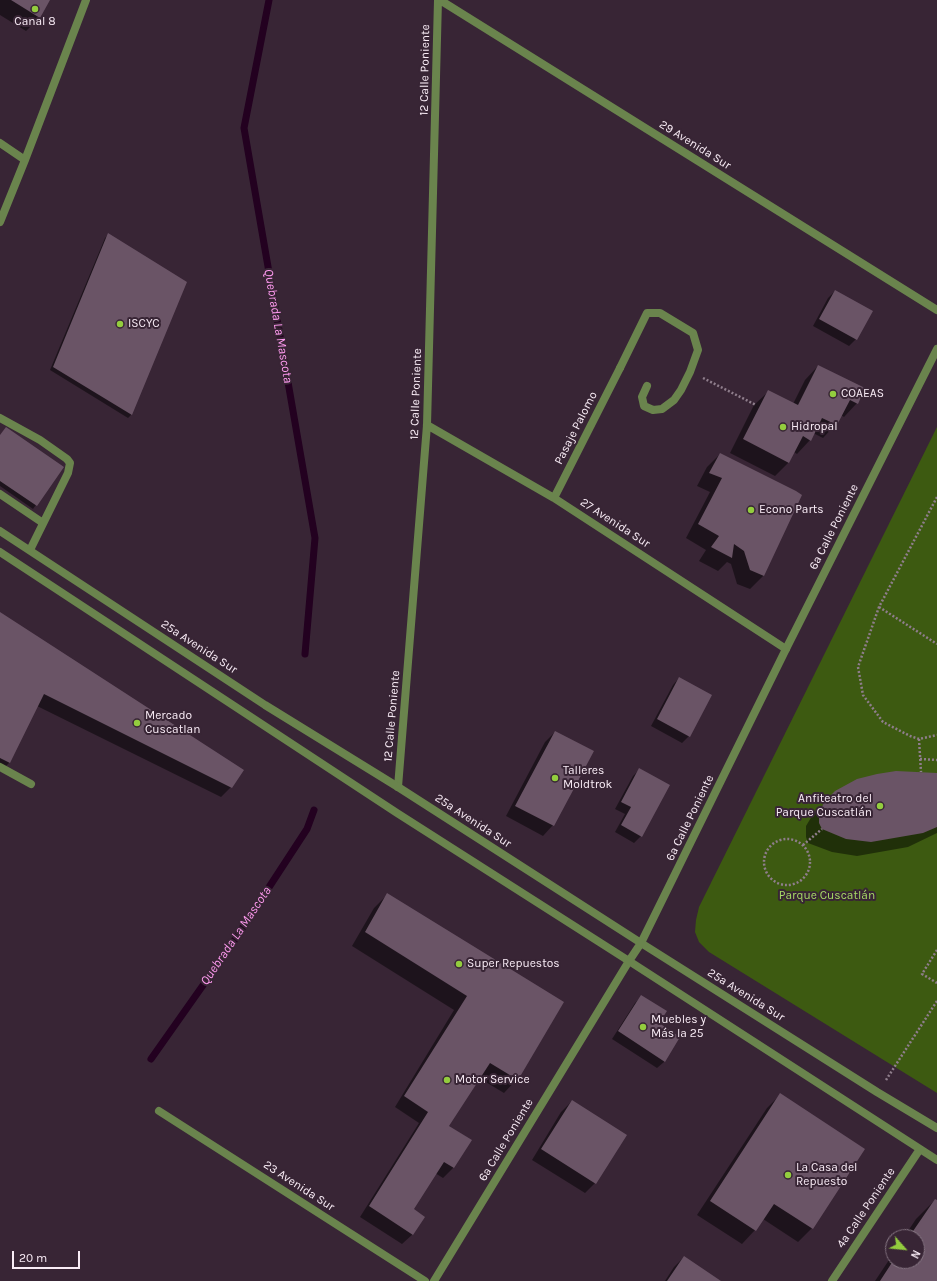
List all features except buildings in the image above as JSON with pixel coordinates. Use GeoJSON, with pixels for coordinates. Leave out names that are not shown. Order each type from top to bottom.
{"type":"FeatureCollection","features":[{"type":"Feature","properties":{"kind":"street"},"geometry":{"type":"LineString","coordinates":[[0,222],[86,0]]}},
{"type":"Feature","properties":{"kind":"street","name":"29 Avenida Sur"},"geometry":{"type":"LineString","coordinates":[[439,0],[937,310]]}},
{"type":"Feature","properties":{"kind":"street","name":"12 Calle Poniente"},"geometry":{"type":"LineString","coordinates":[[398,787],[427,425],[439,0]]}},
{"type":"Feature","properties":{"kind":"street"},"geometry":{"type":"LineString","coordinates":[[0,144],[25,160]]}},
{"type":"Feature","properties":{"kind":"street","name":"Pasaje Palomo"},"geometry":{"type":"LineString","coordinates":[[554,498],[647,313],[660,313],[693,333],[698,350],[690,372]]}},
{"type":"Feature","properties":{"kind":"street","name":"6a Calle Poniente"},"geometry":{"type":"LineString","coordinates":[[434,1281],[641,943],[786,648],[937,349]]}},
{"type":"Feature","properties":{"kind":"street"},"geometry":{"type":"LineString","coordinates":[[647,386],[642,397],[644,406],[653,410],[662,409],[674,400],[690,372]]}},
{"type":"Feature","properties":{"kind":"street"},"geometry":{"type":"LineString","coordinates":[[0,418],[40,440],[67,459],[70,463],[68,473],[30,550]]}},
{"type":"Feature","properties":{"kind":"street","name":"27 Avenida Sur"},"geometry":{"type":"LineString","coordinates":[[427,425],[554,498],[786,648]]}},
{"type":"Feature","properties":{"kind":"street"},"geometry":{"type":"LineString","coordinates":[[0,494],[43,523]]}},
{"type":"Feature","properties":{"kind":"street","name":"25a Avenida Sur"},"geometry":{"type":"LineString","coordinates":[[0,531],[265,705],[398,787],[877,1092],[936,1127]]}},
{"type":"Feature","properties":{"kind":"street"},"geometry":{"type":"LineString","coordinates":[[0,552],[396,813],[629,961],[937,1160]]}},
{"type":"Feature","properties":{"kind":"street"},"geometry":{"type":"LineString","coordinates":[[0,767],[31,784]]}},
{"type":"Feature","properties":{"kind":"street","name":"23 Avenida Sur"},"geometry":{"type":"LineString","coordinates":[[159,1111],[425,1281]]}},
{"type":"Feature","properties":{"kind":"street","name":"4a Calle Poniente"},"geometry":{"type":"LineString","coordinates":[[832,1281],[920,1149]]}},
{"type":"Feature","properties":{"kind":"path"},"geometry":{"type":"LineString","coordinates":[[690,372],[756,405]]}},
{"type":"Feature","properties":{"kind":"path"},"geometry":{"type":"LineString","coordinates":[[937,497],[878,607],[858,667],[863,695],[883,722],[919,739],[937,735]]}},
{"type":"Feature","properties":{"kind":"path"},"geometry":{"type":"LineString","coordinates":[[878,607],[937,644]]}},
{"type":"Feature","properties":{"kind":"path"},"geometry":{"type":"LineString","coordinates":[[919,739],[920,772]]}},
{"type":"Feature","properties":{"kind":"path"},"geometry":{"type":"LineString","coordinates":[[920,759],[937,760]]}},
{"type":"Feature","properties":{"kind":"path"},"geometry":{"type":"LineString","coordinates":[[803,845],[822,829]]}},
{"type":"Feature","properties":{"kind":"path"},"geometry":{"type":"LineString","coordinates":[[789,839],[803,845],[810,859],[810,866],[807,874],[802,880],[789,885],[781,885],[768,877],[763,863],[764,855],[768,848],[774,843],[789,839]]}},
{"type":"Feature","properties":{"kind":"path"},"geometry":{"type":"LineString","coordinates":[[937,950],[922,974],[937,983]]}},
{"type":"Feature","properties":{"kind":"path"},"geometry":{"type":"LineString","coordinates":[[877,1092],[937,1001]]}},
{"type":"Feature","properties":{"kind":"green space","name":"Parque Cuscatlán"},"geometry":{"type":"Polygon","coordinates":[[[937,427],[937,1093],[709,952],[699,942],[695,932],[699,907],[937,427]]]}},
{"type":"Feature","properties":{"kind":"waterway","name":"Quebrada La Mascota"},"geometry":{"type":"LineString","coordinates":[[269,0],[244,128],[315,538],[305,654]]}},
{"type":"Feature","properties":{"kind":"waterway","name":"Quebrada La Mascota"},"geometry":{"type":"LineString","coordinates":[[151,1059],[230,947],[307,829],[314,810]]}},
{"type":"Feature","properties":{"kind":"place","name":"Canal 8"},"geometry":{"type":"Point","coordinates":[35,9]}},
{"type":"Feature","properties":{"kind":"place","name":"ISCYC"},"geometry":{"type":"Point","coordinates":[120,324]}},
{"type":"Feature","properties":{"kind":"place","name":"COAEAS"},"geometry":{"type":"Point","coordinates":[833,394]}},
{"type":"Feature","properties":{"kind":"place","name":"Hidropal"},"geometry":{"type":"Point","coordinates":[783,427]}},
{"type":"Feature","properties":{"kind":"place","name":"Econo Parts"},"geometry":{"type":"Point","coordinates":[751,510]}},
{"type":"Feature","properties":{"kind":"place","name":"Mercado Cuscatlan"},"geometry":{"type":"Point","coordinates":[137,723]}},
{"type":"Feature","properties":{"kind":"place","name":"Talleres Moldtrok"},"geometry":{"type":"Point","coordinates":[555,778]}},
{"type":"Feature","properties":{"kind":"place","name":"Anfiteatro del Parque Cuscatlán"},"geometry":{"type":"Point","coordinates":[880,806]}},
{"type":"Feature","properties":{"kind":"place","name":"Super Repuestos"},"geometry":{"type":"Point","coordinates":[459,964]}},
{"type":"Feature","properties":{"kind":"place","name":"Muebles y Más la 25"},"geometry":{"type":"Point","coordinates":[643,1027]}},
{"type":"Feature","properties":{"kind":"place","name":"Motor Service"},"geometry":{"type":"Point","coordinates":[447,1080]}},
{"type":"Feature","properties":{"kind":"place","name":"La Casa del Repuesto"},"geometry":{"type":"Point","coordinates":[788,1175]}}]}
